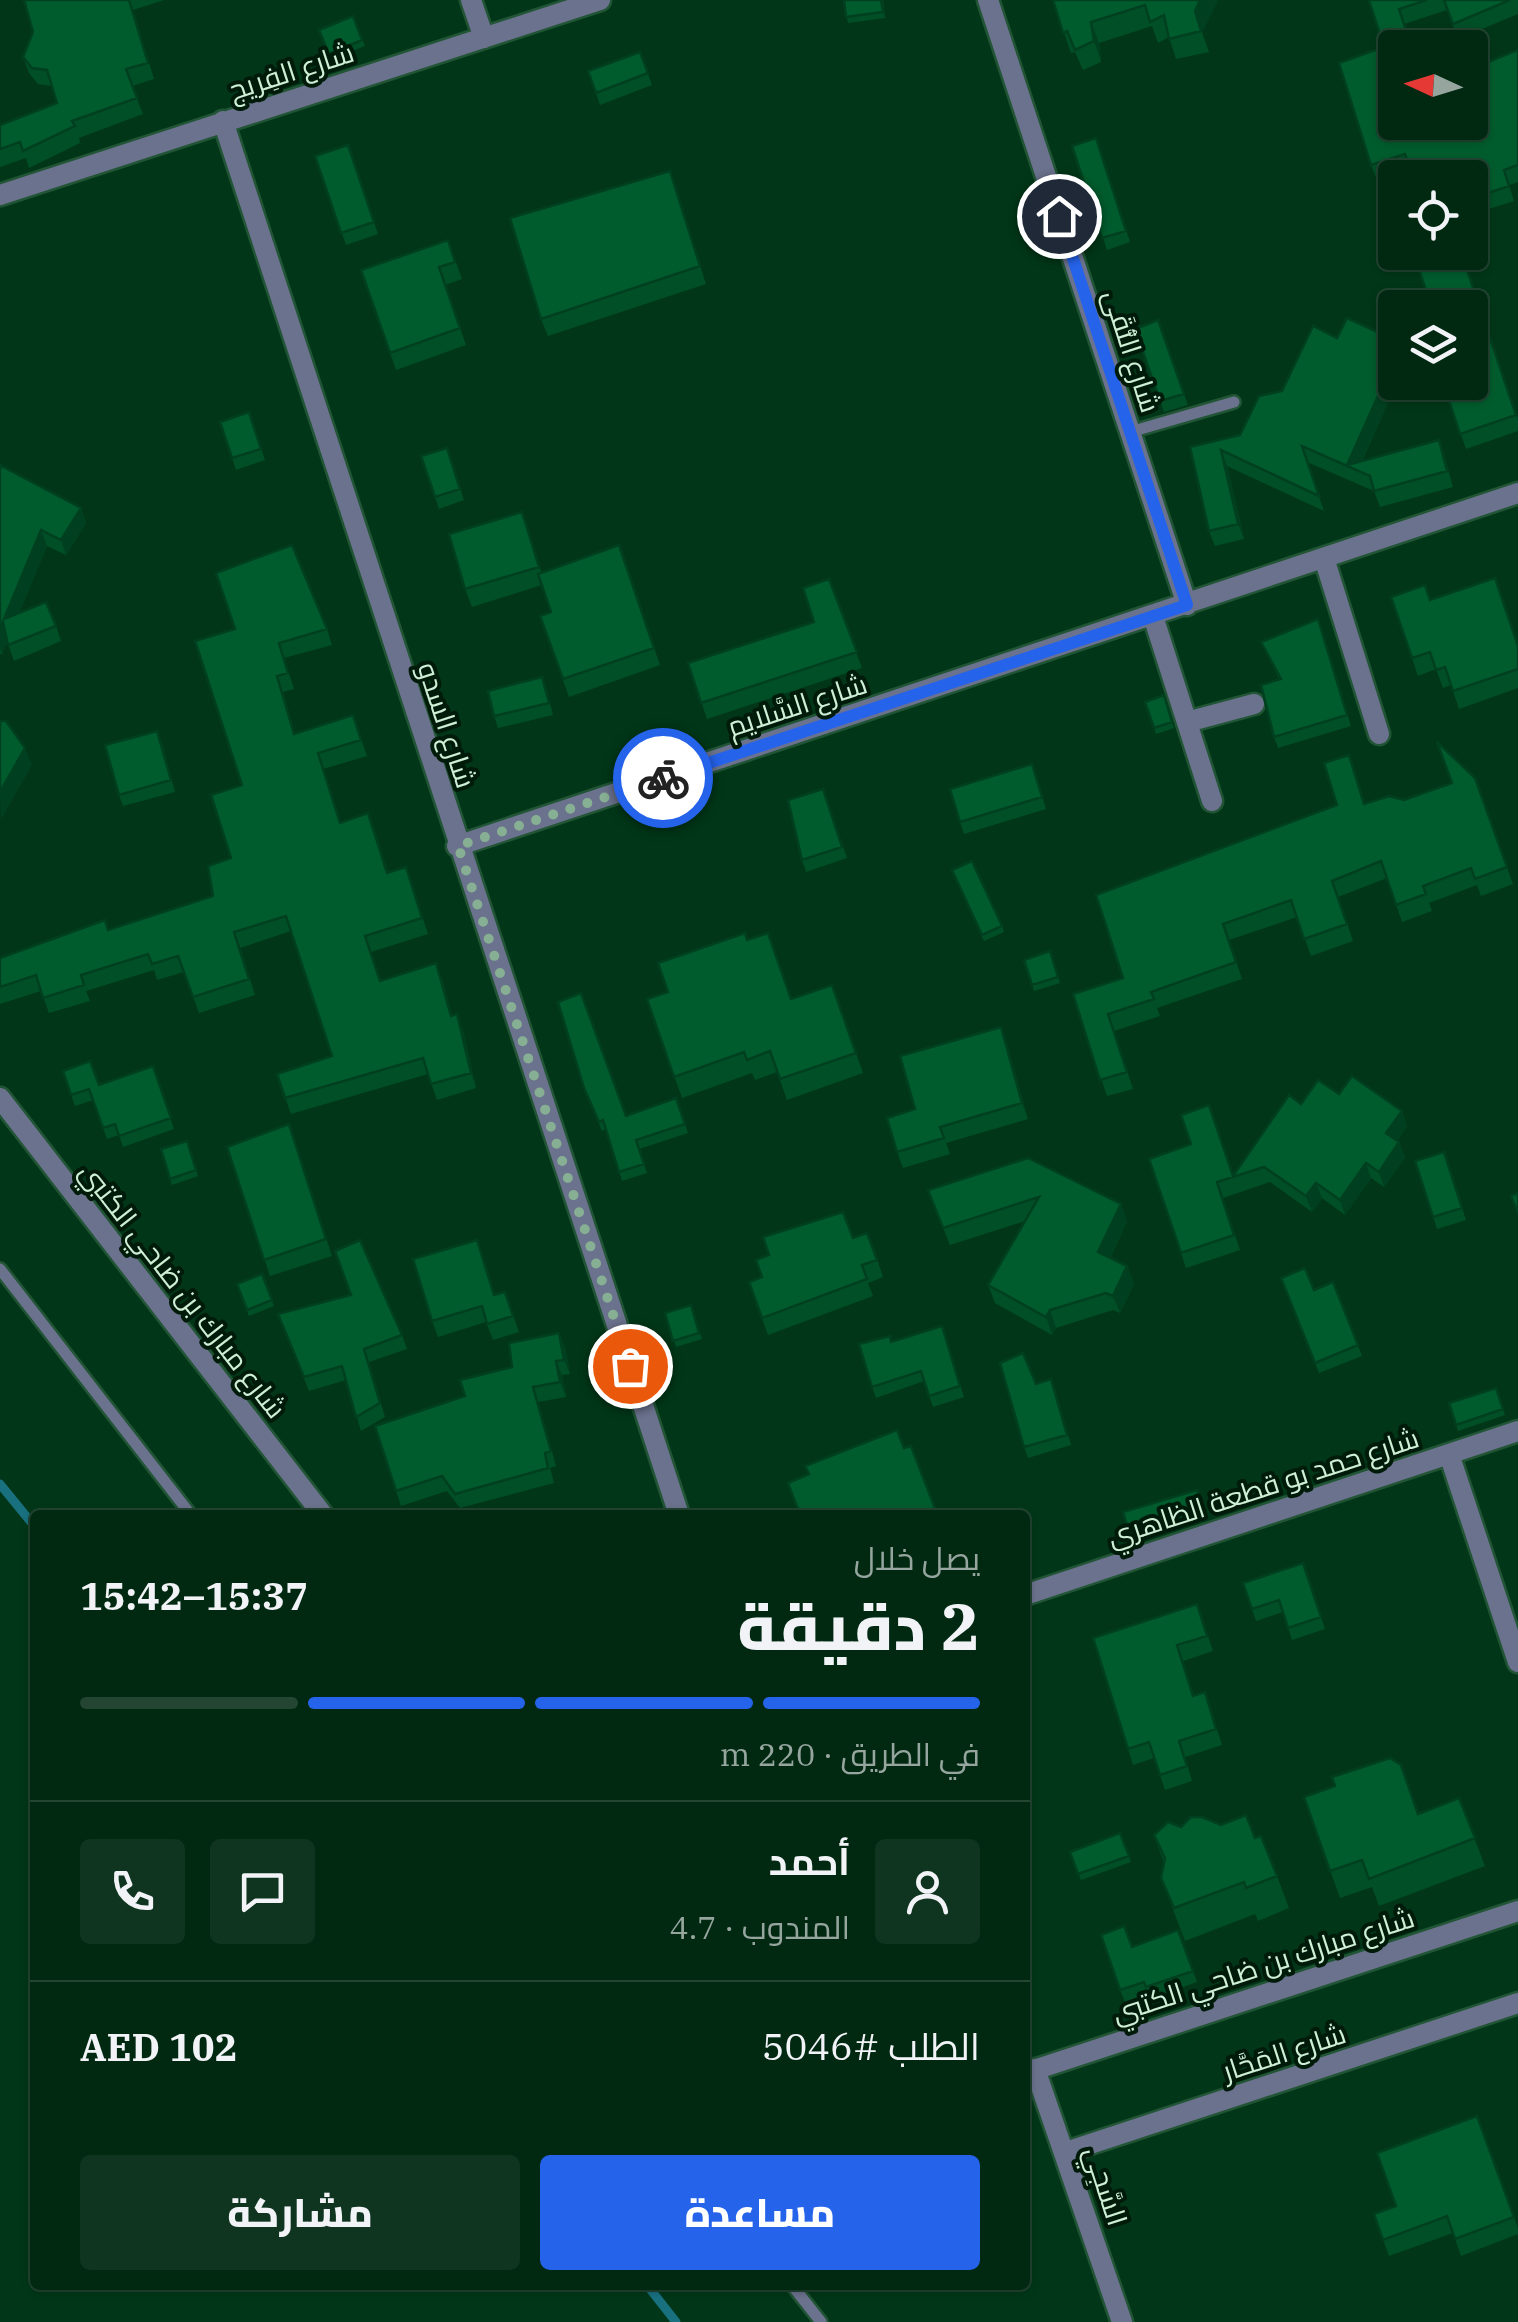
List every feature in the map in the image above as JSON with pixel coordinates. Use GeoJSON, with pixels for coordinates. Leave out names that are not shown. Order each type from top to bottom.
{"type":"FeatureCollection","features":[{"type":"Feature","properties":{"kind":"street"},"geometry":{"type":"LineString","coordinates":[[471,0],[484,38]]}},
{"type":"Feature","properties":{"kind":"street","name":"شارع الفِريج"},"geometry":{"type":"LineString","coordinates":[[0,195],[600,0]]}},
{"type":"Feature","properties":{"kind":"street","name":"شارع التُّقَى"},"geometry":{"type":"LineString","coordinates":[[988,0],[1187,605]]}},
{"type":"Feature","properties":{"kind":"street","name":"شارع السدو"},"geometry":{"type":"LineString","coordinates":[[223,121],[677,1510]]}},
{"type":"Feature","properties":{"kind":"street","name":"شارع السَّلايم"},"geometry":{"type":"LineString","coordinates":[[458,846],[1518,493]]}},
{"type":"Feature","properties":{"kind":"street"},"geometry":{"type":"LineString","coordinates":[[1324,558],[1378,734]]}},
{"type":"Feature","properties":{"kind":"street"},"geometry":{"type":"LineString","coordinates":[[1153,616],[1212,801]]}},
{"type":"Feature","properties":{"kind":"street"},"geometry":{"type":"LineString","coordinates":[[1187,722],[1254,704]]}},
{"type":"Feature","properties":{"kind":"street","name":"شارع مبارك بن ضاحي الكتبي"},"geometry":{"type":"LineString","coordinates":[[0,1098],[319,1510]]}},
{"type":"Feature","properties":{"kind":"street","name":"شارع حمد بو قطعة الظاهري"},"geometry":{"type":"LineString","coordinates":[[1030,1593],[1518,1431]]}},
{"type":"Feature","properties":{"kind":"street"},"geometry":{"type":"LineString","coordinates":[[1449,1454],[1518,1662]]}},
{"type":"Feature","properties":{"kind":"street","name":"شارع مبارك بن ضاحي الكتبي"},"geometry":{"type":"LineString","coordinates":[[1030,2071],[1518,1911]]}},
{"type":"Feature","properties":{"kind":"street","name":"شارع المَحَّار"},"geometry":{"type":"LineString","coordinates":[[1066,2152],[1518,2003]]}},
{"type":"Feature","properties":{"kind":"street","name":"السَّجِي"},"geometry":{"type":"LineString","coordinates":[[1030,2071],[1066,2152],[1122,2322]]}},
{"type":"Feature","properties":{"kind":"lane"},"geometry":{"type":"LineString","coordinates":[[1130,432],[1234,402]]}},
{"type":"Feature","properties":{"kind":"lane"},"geometry":{"type":"LineString","coordinates":[[0,1269],[187,1510]]}},
{"type":"Feature","properties":{"kind":"lane"},"geometry":{"type":"LineString","coordinates":[[796,2290],[821,2322]]}},
{"type":"Feature","properties":{"kind":"building"},"geometry":{"type":"Polygon","coordinates":[[[24,0],[129,0],[148,63],[126,69],[137,98],[72,121],[75,126],[23,151],[20,142],[0,149],[0,125],[57,103],[47,70],[32,68],[23,57],[33,32],[24,0]]]}},
{"type":"Feature","properties":{"kind":"building"},"geometry":{"type":"Polygon","coordinates":[[[844,0],[881,0],[883,12],[846,17],[844,0]]]}},
{"type":"Feature","properties":{"kind":"building"},"geometry":{"type":"Polygon","coordinates":[[[1053,0],[1200,0],[1195,11],[1201,31],[1169,39],[1164,15],[1150,22],[1145,5],[1091,22],[1094,41],[1075,50],[1067,31],[1063,33],[1053,0]]]}},
{"type":"Feature","properties":{"kind":"building"},"geometry":{"type":"Polygon","coordinates":[[[1369,0],[1427,0],[1399,9],[1406,30],[1379,30],[1369,0]]]}},
{"type":"Feature","properties":{"kind":"building"},"geometry":{"type":"Polygon","coordinates":[[[1444,0],[1510,0],[1453,24],[1444,0]]]}},
{"type":"Feature","properties":{"kind":"building"},"geometry":{"type":"Polygon","coordinates":[[[353,16],[362,40],[329,54],[319,30],[353,16]]]}},
{"type":"Feature","properties":{"kind":"building"},"geometry":{"type":"Polygon","coordinates":[[[1378,49],[1378,140],[1488,140],[1488,62],[1518,50],[1518,165],[1504,170],[1509,186],[1488,193],[1488,160],[1407,160],[1405,154],[1371,165],[1339,63],[1378,49]]]}},
{"type":"Feature","properties":{"kind":"building"},"geometry":{"type":"Polygon","coordinates":[[[640,52],[648,73],[596,93],[588,71],[640,52]]]}},
{"type":"Feature","properties":{"kind":"building"},"geometry":{"type":"Polygon","coordinates":[[[1096,138],[1126,231],[1102,238],[1072,146],[1096,138]]]}},
{"type":"Feature","properties":{"kind":"building"},"geometry":{"type":"Polygon","coordinates":[[[348,145],[374,222],[341,233],[315,156],[348,145]]]}},
{"type":"Feature","properties":{"kind":"building"},"geometry":{"type":"Polygon","coordinates":[[[670,171],[700,266],[541,319],[510,218],[670,171]]]}},
{"type":"Feature","properties":{"kind":"building"},"geometry":{"type":"Polygon","coordinates":[[[448,240],[455,262],[439,267],[460,328],[390,353],[361,270],[448,240]]]}},
{"type":"Feature","properties":{"kind":"building"},"geometry":{"type":"Polygon","coordinates":[[[1419,270],[1467,270],[1474,290],[1426,290],[1419,270]]]}},
{"type":"Feature","properties":{"kind":"building"},"geometry":{"type":"Polygon","coordinates":[[[1347,318],[1378,332],[1378,396],[1347,465],[1439,440],[1447,471],[1374,491],[1370,476],[1302,446],[1319,496],[1221,450],[1238,524],[1209,531],[1190,447],[1240,435],[1259,396],[1282,391],[1313,326],[1337,338],[1347,318]]]}},
{"type":"Feature","properties":{"kind":"building"},"geometry":{"type":"Polygon","coordinates":[[[1158,320],[1184,394],[1160,401],[1135,329],[1158,320]]]}},
{"type":"Feature","properties":{"kind":"building"},"geometry":{"type":"Polygon","coordinates":[[[1488,332],[1516,415],[1460,434],[1449,400],[1488,400],[1488,332]]]}},
{"type":"Feature","properties":{"kind":"building"},"geometry":{"type":"Polygon","coordinates":[[[249,412],[261,449],[232,458],[220,422],[249,412]]]}},
{"type":"Feature","properties":{"kind":"building"},"geometry":{"type":"Polygon","coordinates":[[[447,448],[460,489],[435,497],[421,456],[447,448]]]}},
{"type":"Feature","properties":{"kind":"building"},"geometry":{"type":"Polygon","coordinates":[[[0,465],[81,508],[61,540],[41,530],[4,619],[46,602],[56,626],[8,645],[3,622],[0,629],[0,465]]]}},
{"type":"Feature","properties":{"kind":"building"},"geometry":{"type":"Polygon","coordinates":[[[522,512],[539,567],[465,589],[449,534],[522,512]]]}},
{"type":"Feature","properties":{"kind":"building"},"geometry":{"type":"Polygon","coordinates":[[[292,545],[327,629],[279,643],[288,673],[277,676],[294,734],[353,715],[361,740],[318,753],[340,823],[368,813],[387,873],[406,867],[422,918],[365,936],[380,981],[436,963],[451,1016],[457,1014],[471,1073],[431,1084],[423,1058],[285,1098],[277,1074],[332,1056],[286,916],[234,932],[249,979],[193,997],[178,956],[152,964],[148,954],[81,975],[84,985],[43,998],[36,975],[0,987],[0,958],[105,920],[108,930],[213,896],[208,866],[231,858],[211,795],[242,785],[195,641],[235,629],[216,573],[292,545]]]}},
{"type":"Feature","properties":{"kind":"building"},"geometry":{"type":"Polygon","coordinates":[[[619,545],[654,648],[563,679],[540,616],[551,612],[538,574],[619,545]]]}},
{"type":"Feature","properties":{"kind":"building"},"geometry":{"type":"Polygon","coordinates":[[[1495,578],[1518,646],[1518,669],[1453,691],[1445,667],[1436,670],[1430,652],[1412,658],[1391,597],[1425,585],[1430,600],[1495,578]]]}},
{"type":"Feature","properties":{"kind":"building"},"geometry":{"type":"Polygon","coordinates":[[[829,579],[857,652],[701,703],[688,663],[814,622],[803,588],[829,579]]]}},
{"type":"Feature","properties":{"kind":"building"},"geometry":{"type":"Polygon","coordinates":[[[1318,619],[1347,715],[1274,737],[1261,685],[1281,679],[1261,642],[1318,619]]]}},
{"type":"Feature","properties":{"kind":"building"},"geometry":{"type":"Polygon","coordinates":[[[542,677],[549,703],[494,716],[488,691],[542,677]]]}},
{"type":"Feature","properties":{"kind":"building"},"geometry":{"type":"Polygon","coordinates":[[[1164,695],[1172,722],[1154,728],[1145,702],[1164,695]]]}},
{"type":"Feature","properties":{"kind":"building"},"geometry":{"type":"Polygon","coordinates":[[[0,721],[6,721],[25,748],[0,792],[0,721]]]}},
{"type":"Feature","properties":{"kind":"building"},"geometry":{"type":"Polygon","coordinates":[[[157,731],[171,780],[119,795],[105,745],[157,731]]]}},
{"type":"Feature","properties":{"kind":"building"},"geometry":{"type":"Polygon","coordinates":[[[1437,742],[1475,778],[1507,867],[1475,879],[1471,868],[1423,886],[1426,894],[1396,905],[1381,861],[1332,881],[1347,924],[1304,939],[1291,900],[1223,924],[1236,962],[1151,992],[1154,999],[1108,1014],[1127,1072],[1100,1080],[1073,994],[1123,978],[1096,895],[1337,805],[1324,763],[1349,755],[1364,804],[1389,796],[1404,800],[1452,783],[1437,742]]]}},
{"type":"Feature","properties":{"kind":"building"},"geometry":{"type":"Polygon","coordinates":[[[1032,764],[1042,797],[960,822],[950,789],[1032,764]]]}},
{"type":"Feature","properties":{"kind":"building"},"geometry":{"type":"Polygon","coordinates":[[[823,789],[842,847],[802,860],[788,800],[823,789]]]}},
{"type":"Feature","properties":{"kind":"building"},"geometry":{"type":"Polygon","coordinates":[[[972,861],[1002,926],[982,935],[952,870],[972,861]]]}},
{"type":"Feature","properties":{"kind":"building"},"geometry":{"type":"Polygon","coordinates":[[[745,933],[747,940],[768,933],[791,999],[832,985],[856,1053],[780,1079],[770,1051],[747,1060],[744,1052],[674,1077],[647,999],[668,992],[658,963],[745,933]]]}},
{"type":"Feature","properties":{"kind":"building"},"geometry":{"type":"Polygon","coordinates":[[[1050,951],[1058,977],[1032,985],[1024,960],[1050,951]]]}},
{"type":"Feature","properties":{"kind":"building"},"geometry":{"type":"Polygon","coordinates":[[[581,993],[626,1116],[676,1098],[685,1124],[636,1140],[644,1164],[619,1172],[603,1120],[599,1122],[584,1088],[558,1002],[581,993]]]}},
{"type":"Feature","properties":{"kind":"building"},"geometry":{"type":"Polygon","coordinates":[[[1001,1027],[1022,1103],[940,1127],[944,1138],[897,1152],[887,1118],[915,1109],[900,1056],[1001,1027]]]}},
{"type":"Feature","properties":{"kind":"building"},"geometry":{"type":"Polygon","coordinates":[[[90,1061],[99,1085],[153,1066],[171,1118],[119,1136],[115,1124],[103,1128],[89,1089],[71,1095],[63,1071],[90,1061]]]}},
{"type":"Feature","properties":{"kind":"building"},"geometry":{"type":"Polygon","coordinates":[[[1352,1076],[1402,1111],[1386,1133],[1399,1142],[1379,1172],[1366,1163],[1340,1200],[1316,1183],[1306,1196],[1264,1167],[1217,1182],[1234,1235],[1181,1253],[1149,1159],[1191,1144],[1181,1115],[1209,1105],[1233,1176],[1289,1095],[1301,1104],[1318,1080],[1339,1094],[1352,1076]]]}},
{"type":"Feature","properties":{"kind":"building"},"geometry":{"type":"Polygon","coordinates":[[[289,1124],[326,1239],[264,1260],[227,1147],[289,1124]]]}},
{"type":"Feature","properties":{"kind":"building"},"geometry":{"type":"Polygon","coordinates":[[[187,1141],[196,1170],[170,1179],[161,1149],[187,1141]]]}},
{"type":"Feature","properties":{"kind":"building"},"geometry":{"type":"Polygon","coordinates":[[[1444,1152],[1462,1208],[1433,1217],[1415,1161],[1444,1152]]]}},
{"type":"Feature","properties":{"kind":"building"},"geometry":{"type":"Polygon","coordinates":[[[1028,1158],[1121,1204],[1098,1252],[1127,1266],[1113,1296],[1106,1293],[1050,1310],[1046,1317],[988,1285],[1039,1197],[943,1228],[928,1190],[1028,1158]]]}},
{"type":"Feature","properties":{"kind":"building"},"geometry":{"type":"Polygon","coordinates":[[[1518,1193],[1518,1213],[1511,1196],[1518,1193]]]}},
{"type":"Feature","properties":{"kind":"building"},"geometry":{"type":"Polygon","coordinates":[[[843,1212],[853,1238],[867,1233],[877,1260],[862,1265],[867,1279],[762,1318],[749,1282],[762,1277],[756,1260],[769,1255],[763,1237],[843,1212]]]}},
{"type":"Feature","properties":{"kind":"building"},"geometry":{"type":"Polygon","coordinates":[[[360,1240],[402,1335],[364,1349],[380,1403],[356,1417],[342,1366],[304,1377],[278,1314],[351,1295],[335,1251],[360,1240]]]}},
{"type":"Feature","properties":{"kind":"building"},"geometry":{"type":"Polygon","coordinates":[[[477,1240],[494,1295],[505,1292],[513,1316],[487,1324],[482,1306],[432,1321],[413,1259],[477,1240]]]}},
{"type":"Feature","properties":{"kind":"building"},"geometry":{"type":"Polygon","coordinates":[[[1305,1268],[1314,1290],[1333,1282],[1358,1345],[1315,1363],[1281,1278],[1305,1268]]]}},
{"type":"Feature","properties":{"kind":"building"},"geometry":{"type":"Polygon","coordinates":[[[262,1274],[272,1300],[247,1310],[237,1284],[262,1274]]]}},
{"type":"Feature","properties":{"kind":"building"},"geometry":{"type":"Polygon","coordinates":[[[691,1305],[699,1333],[673,1341],[665,1313],[691,1305]]]}},
{"type":"Feature","properties":{"kind":"building"},"geometry":{"type":"Polygon","coordinates":[[[942,1326],[960,1386],[929,1396],[921,1371],[872,1387],[859,1344],[890,1336],[891,1342],[942,1326]]]}},
{"type":"Feature","properties":{"kind":"building"},"geometry":{"type":"Polygon","coordinates":[[[559,1333],[564,1360],[556,1361],[560,1382],[533,1387],[551,1451],[545,1453],[548,1468],[455,1494],[442,1476],[396,1491],[375,1426],[465,1396],[460,1380],[512,1367],[509,1343],[559,1333]]]}},
{"type":"Feature","properties":{"kind":"building"},"geometry":{"type":"Polygon","coordinates":[[[1023,1353],[1036,1384],[1051,1379],[1067,1435],[1024,1447],[1000,1363],[1023,1353]]]}},
{"type":"Feature","properties":{"kind":"building"},"geometry":{"type":"Polygon","coordinates":[[[1496,1388],[1503,1409],[1456,1425],[1449,1403],[1496,1388]]]}},
{"type":"Feature","properties":{"kind":"building"},"geometry":{"type":"Polygon","coordinates":[[[897,1430],[904,1448],[911,1446],[936,1510],[798,1510],[788,1483],[809,1474],[805,1466],[897,1430]]]}},
{"type":"Feature","properties":{"kind":"building"},"geometry":{"type":"Polygon","coordinates":[[[1197,1490],[1203,1511],[1129,1532],[1123,1512],[1197,1490]]]}},
{"type":"Feature","properties":{"kind":"building"},"geometry":{"type":"Polygon","coordinates":[[[1303,1563],[1321,1617],[1288,1628],[1279,1600],[1252,1609],[1243,1583],[1303,1563]]]}},
{"type":"Feature","properties":{"kind":"building"},"geometry":{"type":"Polygon","coordinates":[[[1197,1604],[1207,1636],[1177,1645],[1193,1696],[1205,1692],[1216,1729],[1179,1741],[1187,1766],[1160,1775],[1149,1742],[1128,1749],[1093,1638],[1197,1604]]]}},
{"type":"Feature","properties":{"kind":"building"},"geometry":{"type":"Polygon","coordinates":[[[1390,1758],[1401,1765],[1418,1814],[1459,1798],[1475,1838],[1369,1879],[1362,1860],[1330,1871],[1304,1797],[1335,1786],[1332,1777],[1390,1758]]]}},
{"type":"Feature","properties":{"kind":"building"},"geometry":{"type":"Polygon","coordinates":[[[1246,1815],[1255,1838],[1261,1836],[1277,1876],[1246,1888],[1244,1882],[1174,1908],[1161,1878],[1165,1858],[1154,1835],[1168,1822],[1181,1827],[1191,1817],[1221,1825],[1246,1815]]]}},
{"type":"Feature","properties":{"kind":"building"},"geometry":{"type":"Polygon","coordinates":[[[1120,1833],[1129,1856],[1078,1874],[1070,1852],[1120,1833]]]}},
{"type":"Feature","properties":{"kind":"building"},"geometry":{"type":"Polygon","coordinates":[[[1124,1926],[1132,1947],[1178,1930],[1193,1971],[1146,1987],[1144,1982],[1120,1990],[1101,1935],[1124,1926]]]}},
{"type":"Feature","properties":{"kind":"building"},"geometry":{"type":"Polygon","coordinates":[[[1477,2116],[1514,2217],[1455,2239],[1447,2216],[1383,2240],[1374,2214],[1396,2206],[1377,2153],[1477,2116]]]}},
{"type":"Feature","properties":{"kind":"waterway"},"geometry":{"type":"LineString","coordinates":[[0,1484],[30,1521]]}},
{"type":"Feature","properties":{"kind":"waterway"},"geometry":{"type":"LineString","coordinates":[[651,2290],[676,2322]]}},
{"type":"Feature","properties":{"kind":"way so far"},"geometry":{"type":"LineString","coordinates":[[630,1366],[458,846],[663,778]]}},
{"type":"Feature","properties":{"kind":"route"},"geometry":{"type":"LineString","coordinates":[[663,778],[1187,605],[1059,216]]}}]}
